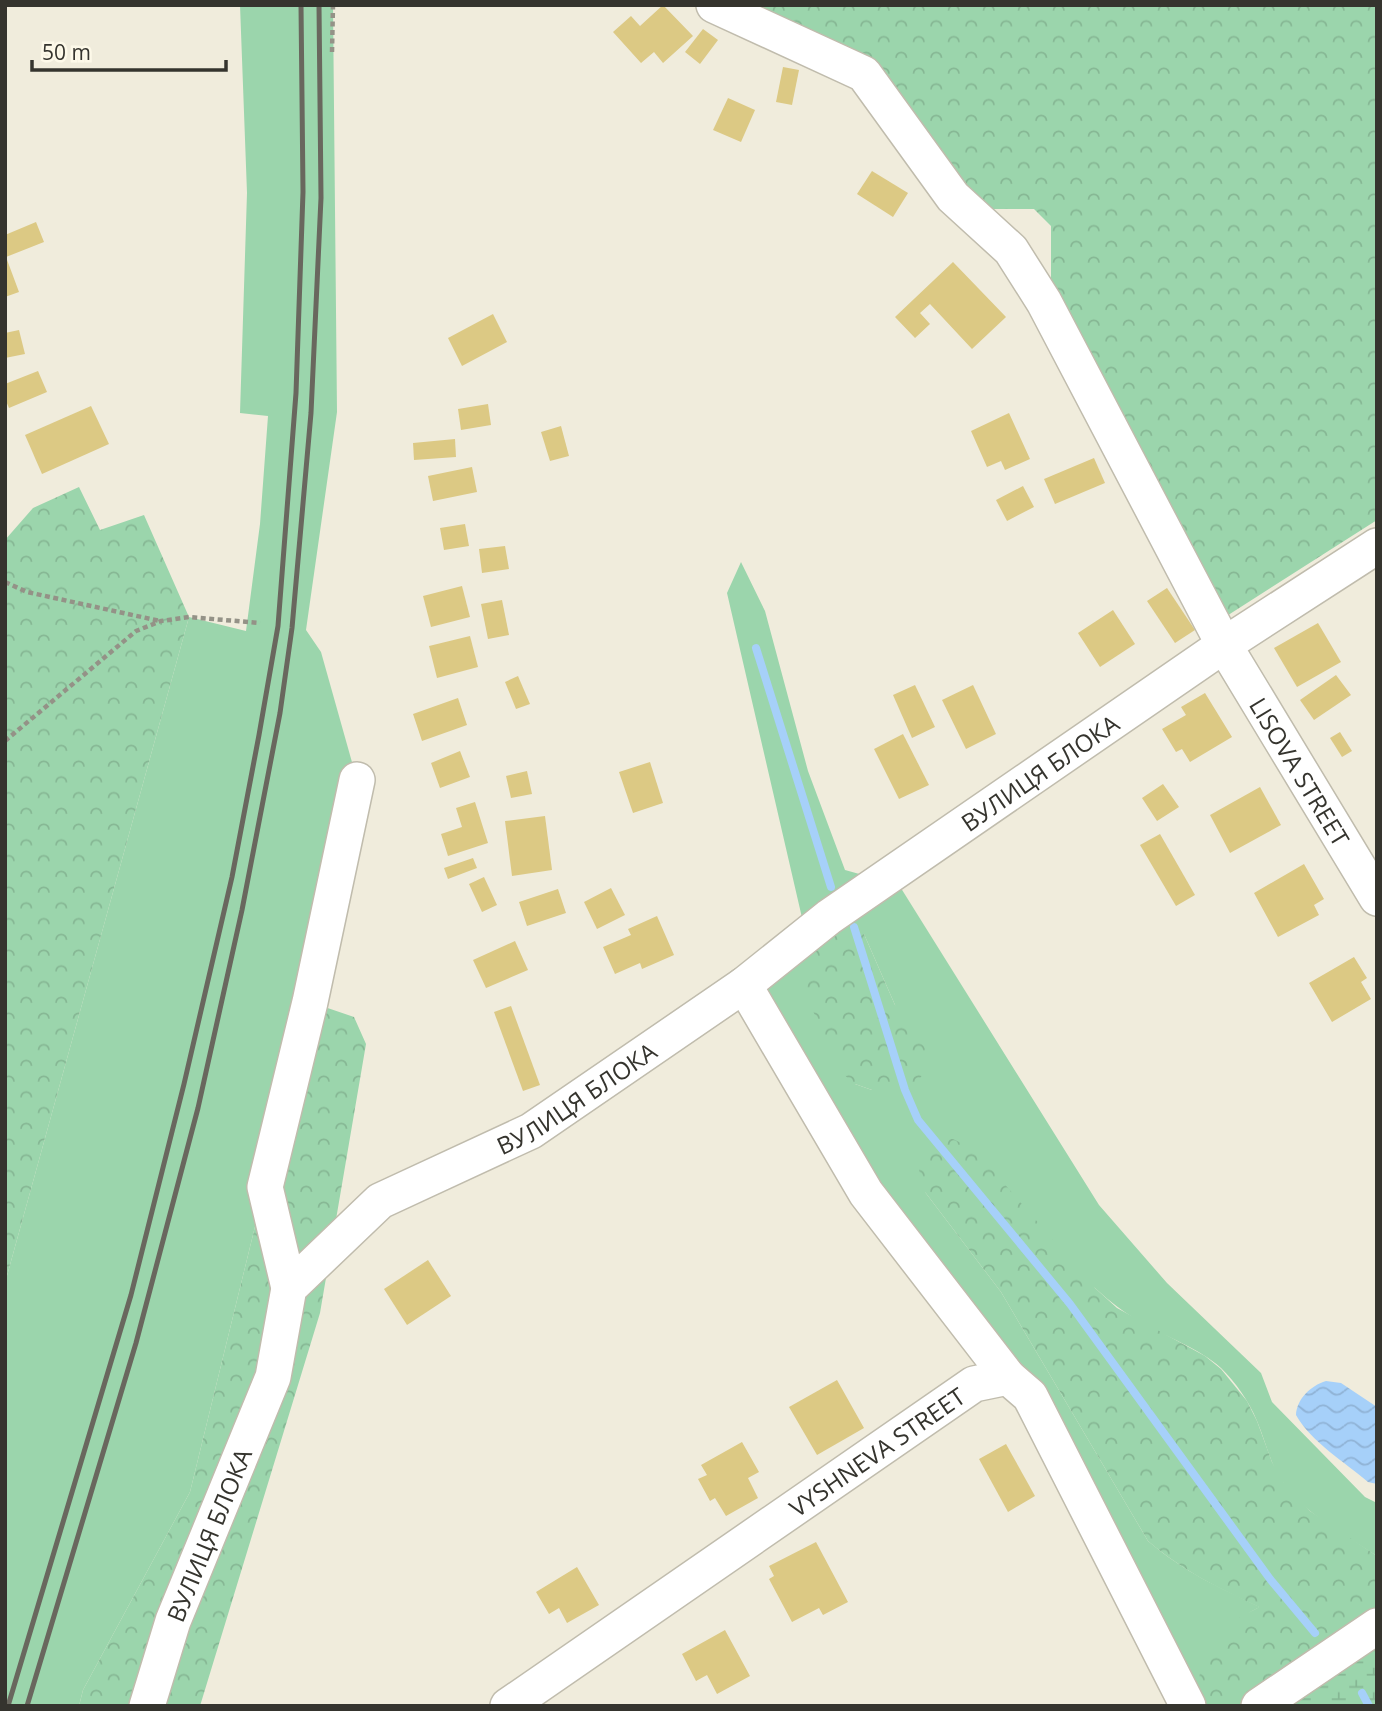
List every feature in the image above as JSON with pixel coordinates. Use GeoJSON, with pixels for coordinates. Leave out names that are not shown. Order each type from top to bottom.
{"type":"FeatureCollection","features":[{"type":"Feature","properties":{"kind":"street","name":"LISOVA STREET"},"geometry":{"type":"LineString","coordinates":[[714,5],[864,74],[953,197],[1011,250],[1044,302],[1224,645],[1377,898]]}},
{"type":"Feature","properties":{"kind":"street","name":"ВУЛИЦЯ БЛОКА"},"geometry":{"type":"LineString","coordinates":[[147,1706],[173,1621],[273,1377],[289,1288],[380,1201],[531,1131],[744,985],[829,917],[1224,645],[1377,546]]}},
{"type":"Feature","properties":{"kind":"street"},"geometry":{"type":"LineString","coordinates":[[289,1288],[265,1187],[310,1002],[357,780]]}},
{"type":"Feature","properties":{"kind":"street"},"geometry":{"type":"LineString","coordinates":[[744,985],[866,1193],[1008,1377],[1030,1396],[1188,1706]]}},
{"type":"Feature","properties":{"kind":"street","name":"VYSHNEVA STREET"},"geometry":{"type":"LineString","coordinates":[[508,1706],[974,1384],[1008,1377]]}},
{"type":"Feature","properties":{"kind":"street"},"geometry":{"type":"LineString","coordinates":[[1259,1706],[1377,1626]]}},
{"type":"Feature","properties":{"kind":"path"},"geometry":{"type":"LineString","coordinates":[[332,52],[333,5]]}},
{"type":"Feature","properties":{"kind":"path"},"geometry":{"type":"LineString","coordinates":[[5,582],[27,592],[162,621]]}},
{"type":"Feature","properties":{"kind":"path"},"geometry":{"type":"LineString","coordinates":[[5,741],[136,631],[162,621],[190,617],[260,624]]}},
{"type":"Feature","properties":{"kind":"green space"},"geometry":{"type":"Polygon","coordinates":[[[240,5],[333,5],[337,412],[306,630],[321,652],[357,780],[310,1002],[190,1492],[83,1690],[79,1706],[5,1706],[5,1283],[189,617],[246,631],[260,524],[268,416],[240,413],[247,193],[240,5]]]}},
{"type":"Feature","properties":{"kind":"green space"},"geometry":{"type":"Polygon","coordinates":[[[736,5],[1377,5],[1377,520],[1222,619],[1051,306],[1051,226],[1034,209],[976,209],[872,66],[736,5]]]}},
{"type":"Feature","properties":{"kind":"green space"},"geometry":{"type":"Polygon","coordinates":[[[79,487],[100,530],[144,515],[189,617],[5,1283],[5,540],[33,508],[79,487]]]}},
{"type":"Feature","properties":{"kind":"green space"},"geometry":{"type":"Polygon","coordinates":[[[741,562],[765,611],[808,771],[845,870],[899,885],[1099,1205],[1167,1283],[1261,1373],[1272,1402],[1365,1497],[1377,1503],[1377,1556],[1304,1506],[1284,1484],[1246,1399],[1221,1368],[1193,1349],[1136,1319],[1095,1288],[925,1192],[1001,1292],[1148,1541],[1189,1570],[1260,1607],[1245,1615],[1224,1633],[1211,1654],[1196,1696],[1008,1377],[744,985],[806,935],[727,593],[741,562]],[[864,934],[855,1084],[872,1090],[905,1090],[895,1005],[864,934]]]}},
{"type":"Feature","properties":{"kind":"green space"},"geometry":{"type":"Polygon","coordinates":[[[839,928],[864,934],[895,1005],[927,1051],[927,1064],[921,1077],[905,1090],[872,1090],[855,1084],[842,1073],[805,994],[806,968],[818,941],[839,928]]]}},
{"type":"Feature","properties":{"kind":"green space"},"geometry":{"type":"Polygon","coordinates":[[[310,1002],[354,1017],[366,1044],[320,1313],[200,1706],[79,1706],[83,1690],[190,1492],[310,1002]]]}},
{"type":"Feature","properties":{"kind":"green space"},"geometry":{"type":"Polygon","coordinates":[[[941,1139],[953,1139],[975,1150],[1095,1288],[1117,1308],[1205,1356],[1221,1369],[1247,1401],[1272,1462],[1284,1483],[1310,1511],[1377,1556],[1377,1626],[1259,1706],[1198,1706],[1198,1682],[1214,1645],[1230,1625],[1259,1607],[1201,1578],[1148,1541],[1001,1292],[925,1192],[919,1170],[921,1155],[928,1145],[941,1139]]]}},
{"type":"Feature","properties":{"kind":"green space"},"geometry":{"type":"Polygon","coordinates":[[[1377,1626],[1377,1706],[1259,1706],[1377,1626]]]}},
{"type":"Feature","properties":{"kind":"water"},"geometry":{"type":"Polygon","coordinates":[[[1326,1381],[1341,1383],[1377,1407],[1377,1484],[1368,1482],[1329,1451],[1310,1434],[1296,1415],[1305,1394],[1326,1381]]]}},
{"type":"Feature","properties":{"kind":"building"},"geometry":{"type":"Polygon","coordinates":[[[663,5],[693,36],[663,63],[654,52],[641,63],[613,32],[631,16],[640,26],[663,5]]]}},
{"type":"Feature","properties":{"kind":"building"},"geometry":{"type":"Polygon","coordinates":[[[703,29],[718,40],[700,64],[685,52],[703,29]]]}},
{"type":"Feature","properties":{"kind":"building"},"geometry":{"type":"Polygon","coordinates":[[[783,67],[799,70],[792,105],[776,102],[783,67]]]}},
{"type":"Feature","properties":{"kind":"building"},"geometry":{"type":"Polygon","coordinates":[[[728,98],[755,110],[741,142],[713,130],[728,98]]]}},
{"type":"Feature","properties":{"kind":"building"},"geometry":{"type":"Polygon","coordinates":[[[872,171],[908,193],[893,217],[857,194],[872,171]]]}},
{"type":"Feature","properties":{"kind":"building"},"geometry":{"type":"Polygon","coordinates":[[[36,222],[44,242],[6,257],[19,292],[5,297],[5,235],[36,222]]]}},
{"type":"Feature","properties":{"kind":"building"},"geometry":{"type":"Polygon","coordinates":[[[953,262],[1006,317],[972,349],[930,304],[920,313],[930,324],[915,338],[895,317],[953,262]]]}},
{"type":"Feature","properties":{"kind":"building"},"geometry":{"type":"Polygon","coordinates":[[[493,314],[507,342],[462,366],[448,338],[493,314]]]}},
{"type":"Feature","properties":{"kind":"building"},"geometry":{"type":"Polygon","coordinates":[[[19,330],[25,354],[5,358],[5,333],[19,330]]]}},
{"type":"Feature","properties":{"kind":"building"},"geometry":{"type":"Polygon","coordinates":[[[38,371],[47,392],[9,408],[5,399],[5,384],[38,371]]]}},
{"type":"Feature","properties":{"kind":"building"},"geometry":{"type":"Polygon","coordinates":[[[488,404],[491,425],[461,430],[458,409],[488,404]]]}},
{"type":"Feature","properties":{"kind":"building"},"geometry":{"type":"Polygon","coordinates":[[[91,406],[109,444],[42,474],[25,435],[91,406]]]}},
{"type":"Feature","properties":{"kind":"building"},"geometry":{"type":"Polygon","coordinates":[[[1009,413],[1030,459],[1005,470],[1001,461],[987,467],[971,431],[1009,413]]]}},
{"type":"Feature","properties":{"kind":"building"},"geometry":{"type":"Polygon","coordinates":[[[561,426],[569,456],[550,461],[541,432],[561,426]]]}},
{"type":"Feature","properties":{"kind":"building"},"geometry":{"type":"Polygon","coordinates":[[[455,439],[456,457],[414,460],[413,443],[455,439]]]}},
{"type":"Feature","properties":{"kind":"building"},"geometry":{"type":"Polygon","coordinates":[[[1094,458],[1105,483],[1055,504],[1044,479],[1094,458]]]}},
{"type":"Feature","properties":{"kind":"building"},"geometry":{"type":"Polygon","coordinates":[[[472,467],[477,492],[433,501],[428,476],[472,467]]]}},
{"type":"Feature","properties":{"kind":"building"},"geometry":{"type":"Polygon","coordinates":[[[1023,486],[1034,507],[1007,521],[996,500],[1023,486]]]}},
{"type":"Feature","properties":{"kind":"building"},"geometry":{"type":"Polygon","coordinates":[[[465,524],[469,546],[444,550],[440,528],[465,524]]]}},
{"type":"Feature","properties":{"kind":"building"},"geometry":{"type":"Polygon","coordinates":[[[505,546],[509,569],[482,573],[479,549],[505,546]]]}},
{"type":"Feature","properties":{"kind":"building"},"geometry":{"type":"Polygon","coordinates":[[[462,586],[470,617],[431,627],[423,596],[462,586]]]}},
{"type":"Feature","properties":{"kind":"building"},"geometry":{"type":"Polygon","coordinates":[[[1167,588],[1195,630],[1175,643],[1147,601],[1167,588]]]}},
{"type":"Feature","properties":{"kind":"building"},"geometry":{"type":"Polygon","coordinates":[[[502,600],[509,635],[488,639],[481,604],[502,600]]]}},
{"type":"Feature","properties":{"kind":"building"},"geometry":{"type":"Polygon","coordinates":[[[1113,610],[1135,644],[1100,667],[1078,633],[1113,610]]]}},
{"type":"Feature","properties":{"kind":"building"},"geometry":{"type":"Polygon","coordinates":[[[1318,623],[1341,662],[1297,687],[1274,648],[1318,623]]]}},
{"type":"Feature","properties":{"kind":"building"},"geometry":{"type":"Polygon","coordinates":[[[470,636],[478,667],[437,678],[429,646],[470,636]]]}},
{"type":"Feature","properties":{"kind":"building"},"geometry":{"type":"Polygon","coordinates":[[[1336,675],[1351,695],[1314,720],[1300,700],[1336,675]]]}},
{"type":"Feature","properties":{"kind":"building"},"geometry":{"type":"Polygon","coordinates":[[[518,676],[530,704],[516,709],[505,682],[518,676]]]}},
{"type":"Feature","properties":{"kind":"building"},"geometry":{"type":"Polygon","coordinates":[[[915,685],[935,727],[912,738],[893,695],[915,685]]]}},
{"type":"Feature","properties":{"kind":"building"},"geometry":{"type":"Polygon","coordinates":[[[973,685],[996,734],[966,749],[942,700],[973,685]]]}},
{"type":"Feature","properties":{"kind":"building"},"geometry":{"type":"Polygon","coordinates":[[[1205,693],[1232,737],[1190,762],[1182,749],[1176,752],[1162,729],[1186,715],[1181,707],[1205,693]]]}},
{"type":"Feature","properties":{"kind":"building"},"geometry":{"type":"Polygon","coordinates":[[[458,698],[467,725],[422,741],[413,714],[458,698]]]}},
{"type":"Feature","properties":{"kind":"building"},"geometry":{"type":"Polygon","coordinates":[[[1340,732],[1352,751],[1342,757],[1330,738],[1340,732]]]}},
{"type":"Feature","properties":{"kind":"building"},"geometry":{"type":"Polygon","coordinates":[[[903,734],[929,785],[899,799],[874,749],[903,734]]]}},
{"type":"Feature","properties":{"kind":"building"},"geometry":{"type":"Polygon","coordinates":[[[460,751],[470,777],[440,788],[431,763],[460,751]]]}},
{"type":"Feature","properties":{"kind":"building"},"geometry":{"type":"Polygon","coordinates":[[[650,762],[663,803],[633,813],[619,772],[650,762]]]}},
{"type":"Feature","properties":{"kind":"building"},"geometry":{"type":"Polygon","coordinates":[[[527,771],[532,794],[511,798],[506,776],[527,771]]]}},
{"type":"Feature","properties":{"kind":"building"},"geometry":{"type":"Polygon","coordinates":[[[1163,784],[1179,807],[1157,821],[1142,798],[1163,784]]]}},
{"type":"Feature","properties":{"kind":"building"},"geometry":{"type":"Polygon","coordinates":[[[1260,787],[1281,825],[1230,853],[1210,815],[1260,787]]]}},
{"type":"Feature","properties":{"kind":"building"},"geometry":{"type":"Polygon","coordinates":[[[475,802],[488,843],[448,856],[441,834],[462,827],[456,808],[475,802]]]}},
{"type":"Feature","properties":{"kind":"building"},"geometry":{"type":"Polygon","coordinates":[[[545,816],[552,870],[512,876],[505,821],[545,816]]]}},
{"type":"Feature","properties":{"kind":"building"},"geometry":{"type":"Polygon","coordinates":[[[1160,834],[1195,895],[1176,906],[1140,845],[1160,834]]]}},
{"type":"Feature","properties":{"kind":"building"},"geometry":{"type":"Polygon","coordinates":[[[473,858],[477,868],[448,879],[444,868],[473,858]]]}},
{"type":"Feature","properties":{"kind":"building"},"geometry":{"type":"Polygon","coordinates":[[[1304,864],[1324,899],[1314,905],[1319,915],[1278,937],[1254,893],[1304,864]]]}},
{"type":"Feature","properties":{"kind":"building"},"geometry":{"type":"Polygon","coordinates":[[[484,877],[497,905],[482,912],[469,884],[484,877]]]}},
{"type":"Feature","properties":{"kind":"building"},"geometry":{"type":"Polygon","coordinates":[[[611,888],[625,915],[597,929],[584,902],[611,888]]]}},
{"type":"Feature","properties":{"kind":"building"},"geometry":{"type":"Polygon","coordinates":[[[558,889],[566,913],[527,926],[519,902],[558,889]]]}},
{"type":"Feature","properties":{"kind":"building"},"geometry":{"type":"Polygon","coordinates":[[[657,916],[674,955],[642,969],[640,963],[615,974],[603,947],[631,935],[628,929],[657,916]]]}},
{"type":"Feature","properties":{"kind":"building"},"geometry":{"type":"Polygon","coordinates":[[[515,941],[528,970],[486,988],[473,960],[515,941]]]}},
{"type":"Feature","properties":{"kind":"building"},"geometry":{"type":"Polygon","coordinates":[[[1354,957],[1367,978],[1361,982],[1371,999],[1332,1022],[1309,983],[1354,957]]]}},
{"type":"Feature","properties":{"kind":"building"},"geometry":{"type":"Polygon","coordinates":[[[511,1006],[540,1085],[523,1091],[494,1012],[511,1006]]]}},
{"type":"Feature","properties":{"kind":"building"},"geometry":{"type":"Polygon","coordinates":[[[428,1260],[451,1296],[407,1325],[384,1289],[428,1260]]]}},
{"type":"Feature","properties":{"kind":"building"},"geometry":{"type":"Polygon","coordinates":[[[837,1380],[864,1428],[817,1455],[789,1407],[837,1380]]]}},
{"type":"Feature","properties":{"kind":"building"},"geometry":{"type":"Polygon","coordinates":[[[742,1442],[759,1472],[748,1478],[758,1498],[726,1516],[715,1498],[710,1501],[698,1479],[707,1475],[701,1465],[742,1442]]]}},
{"type":"Feature","properties":{"kind":"building"},"geometry":{"type":"Polygon","coordinates":[[[1006,1444],[1035,1496],[1008,1512],[979,1459],[1006,1444]]]}},
{"type":"Feature","properties":{"kind":"building"},"geometry":{"type":"Polygon","coordinates":[[[816,1542],[848,1602],[823,1615],[819,1608],[792,1622],[769,1579],[774,1576],[769,1566],[816,1542]]]}},
{"type":"Feature","properties":{"kind":"building"},"geometry":{"type":"Polygon","coordinates":[[[577,1567],[599,1605],[567,1623],[559,1608],[549,1614],[536,1592],[577,1567]]]}},
{"type":"Feature","properties":{"kind":"building"},"geometry":{"type":"Polygon","coordinates":[[[725,1630],[750,1676],[717,1694],[707,1675],[696,1681],[682,1654],[725,1630]]]}},
{"type":"Feature","properties":{"kind":"waterway"},"geometry":{"type":"LineString","coordinates":[[756,648],[831,887]]}},
{"type":"Feature","properties":{"kind":"waterway"},"geometry":{"type":"LineString","coordinates":[[854,927],[905,1090],[918,1120],[1070,1304],[1270,1579],[1315,1633]]}},
{"type":"Feature","properties":{"kind":"waterway"},"geometry":{"type":"LineString","coordinates":[[1362,1693],[1369,1706]]}},
{"type":"Feature","properties":{"kind":"railway"},"geometry":{"type":"LineString","coordinates":[[8,1706],[131,1295],[184,1084],[232,877],[278,626],[296,393],[303,192],[301,5]]}},
{"type":"Feature","properties":{"kind":"railway"},"geometry":{"type":"LineString","coordinates":[[27,1706],[136,1343],[198,1108],[242,910],[280,713],[292,628],[311,413],[321,198],[319,5]]}}]}
